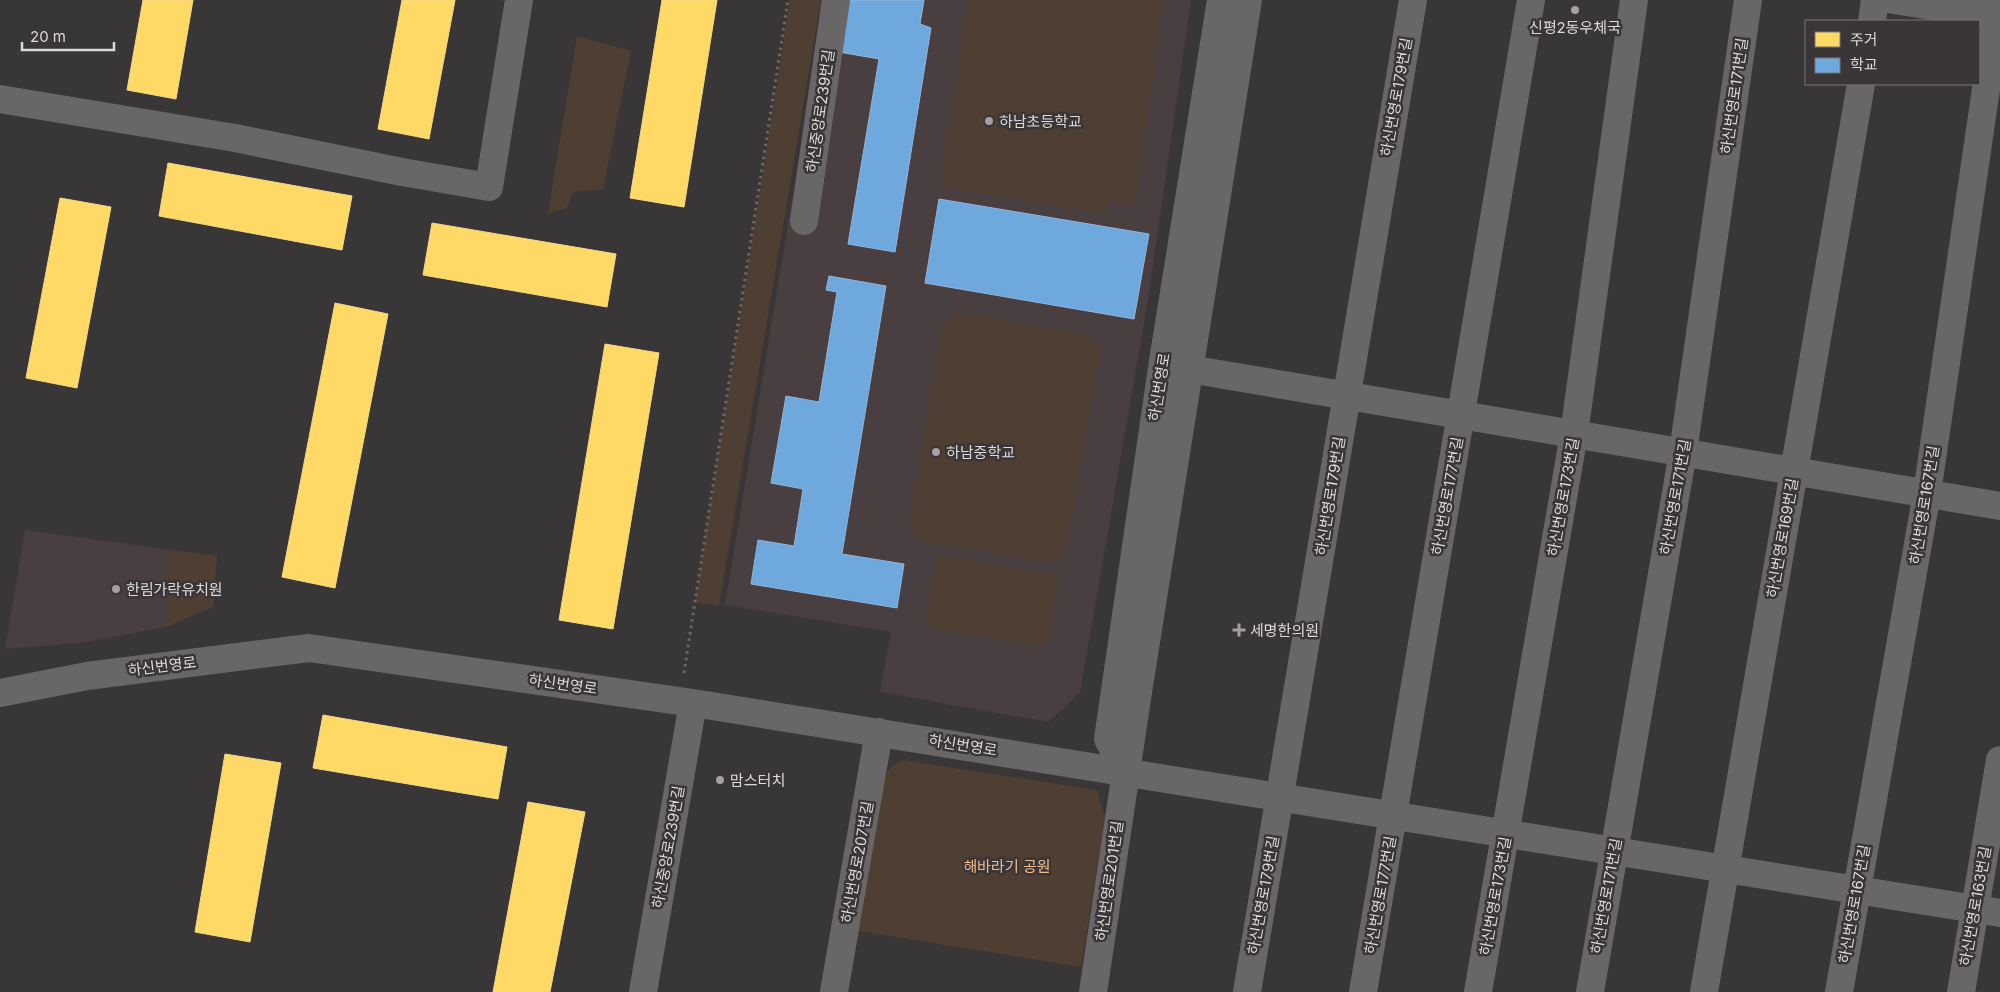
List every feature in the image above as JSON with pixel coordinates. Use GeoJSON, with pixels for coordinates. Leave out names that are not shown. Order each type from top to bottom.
{"type":"FeatureCollection","features":[{"type":"Feature","properties":{"kind":"street"},"geometry":{"type":"LineString","coordinates":[[0,100],[235,138],[383,168],[489,186],[519,0]]}},
{"type":"Feature","properties":{"kind":"street","name":"하신중앙로239번길"},"geometry":{"type":"LineString","coordinates":[[804,221],[836,0]]}},
{"type":"Feature","properties":{"kind":"street","name":"하신번영로"},"geometry":{"type":"LineString","coordinates":[[1125,771],[1108,739],[1163,362],[1221,0]]}},
{"type":"Feature","properties":{"kind":"street","name":"하신번영로"},"geometry":{"type":"LineString","coordinates":[[1125,771],[1248,0]]}},
{"type":"Feature","properties":{"kind":"street","name":"하신번영로179번길"},"geometry":{"type":"LineString","coordinates":[[1247,992],[1413,0]]}},
{"type":"Feature","properties":{"kind":"street","name":"하신번영로177번길"},"geometry":{"type":"LineString","coordinates":[[1363,992],[1531,0]]}},
{"type":"Feature","properties":{"kind":"street","name":"하신번영로173번길"},"geometry":{"type":"LineString","coordinates":[[1478,992],[1574,434],[1634,0]]}},
{"type":"Feature","properties":{"kind":"street","name":"하신번영로171번길"},"geometry":{"type":"LineString","coordinates":[[1590,992],[1682,452],[1748,0]]}},
{"type":"Feature","properties":{"kind":"street"},"geometry":{"type":"LineString","coordinates":[[1872,20],[1875,0]]}},
{"type":"Feature","properties":{"kind":"street"},"geometry":{"type":"LineString","coordinates":[[1894,0],[1998,11]]}},
{"type":"Feature","properties":{"kind":"street","name":"하신번영로167번길"},"geometry":{"type":"LineString","coordinates":[[1839,992],[1927,493],[1998,11]]}},
{"type":"Feature","properties":{"kind":"street","name":"하신번영로169번길"},"geometry":{"type":"LineString","coordinates":[[1704,992],[1861,85]]}},
{"type":"Feature","properties":{"kind":"street"},"geometry":{"type":"LineString","coordinates":[[1188,369],[2000,506]]}},
{"type":"Feature","properties":{"kind":"street","name":"하신번영로"},"geometry":{"type":"LineString","coordinates":[[0,693],[87,676],[309,648],[693,703],[1125,771]]}},
{"type":"Feature","properties":{"kind":"street","name":"하신중앙로239번길"},"geometry":{"type":"LineString","coordinates":[[643,992],[693,703]]}},
{"type":"Feature","properties":{"kind":"street","name":"하신번영로207번길"},"geometry":{"type":"LineString","coordinates":[[834,992],[879,732]]}},
{"type":"Feature","properties":{"kind":"street","name":"하신번영로163번길"},"geometry":{"type":"LineString","coordinates":[[1961,992],[1988,911],[2000,760]]}},
{"type":"Feature","properties":{"kind":"street"},"geometry":{"type":"LineString","coordinates":[[1125,771],[1988,911]]}},
{"type":"Feature","properties":{"kind":"street","name":"하신번영로201번길"},"geometry":{"type":"LineString","coordinates":[[1093,992],[1125,771]]}},
{"type":"Feature","properties":{"kind":"path"},"geometry":{"type":"LineString","coordinates":[[683,676],[788,0]]}},
{"type":"Feature","properties":{"kind":"shaded area"},"geometry":{"type":"Polygon","coordinates":[[[825,0],[1191,0],[1148,300],[1080,693],[1048,722],[880,692],[891,632],[725,605],[825,0]]]}},
{"type":"Feature","properties":{"kind":"shaded area"},"geometry":{"type":"Polygon","coordinates":[[[25,530],[217,556],[213,607],[166,627],[87,642],[5,649],[25,530]]]}},
{"type":"Feature","properties":{"kind":"green space"},"geometry":{"type":"Polygon","coordinates":[[[790,0],[821,0],[719,606],[695,602],[790,0]]]}},
{"type":"Feature","properties":{"kind":"green space"},"geometry":{"type":"Polygon","coordinates":[[[969,0],[1163,0],[1135,205],[1107,201],[1105,214],[940,186],[969,0]]]}},
{"type":"Feature","properties":{"kind":"green space"},"geometry":{"type":"Polygon","coordinates":[[[577,36],[631,51],[603,189],[573,192],[567,208],[548,213],[577,36]]]}},
{"type":"Feature","properties":{"kind":"green space"},"geometry":{"type":"Polygon","coordinates":[[[959,313],[1088,335],[1097,344],[1100,355],[1065,551],[1056,560],[1045,561],[921,541],[913,533],[911,519],[942,329],[950,319],[959,313]]]}},
{"type":"Feature","properties":{"kind":"green space"},"geometry":{"type":"Polygon","coordinates":[[[170,550],[217,556],[213,607],[166,627],[170,550]]]}},
{"type":"Feature","properties":{"kind":"green space"},"geometry":{"type":"Polygon","coordinates":[[[942,555],[1053,575],[1058,579],[1048,641],[1040,646],[935,629],[927,622],[937,558],[942,555]]]}},
{"type":"Feature","properties":{"kind":"green space","name":"해바라기 공원"},"geometry":{"type":"Polygon","coordinates":[[[902,760],[1097,790],[1105,817],[1081,967],[859,931],[885,775],[891,767],[902,760]]]}},
{"type":"Feature","properties":{"kind":"building: 주거"},"geometry":{"type":"Polygon","coordinates":[[[143,0],[193,0],[176,99],[127,90],[143,0]]]}},
{"type":"Feature","properties":{"kind":"building: 주거"},"geometry":{"type":"Polygon","coordinates":[[[402,0],[455,0],[429,139],[378,129],[402,0]]]}},
{"type":"Feature","properties":{"kind":"building: 주거"},"geometry":{"type":"Polygon","coordinates":[[[662,0],[717,0],[684,207],[630,198],[662,0]]]}},
{"type":"Feature","properties":{"kind":"building: 주거"},"geometry":{"type":"Polygon","coordinates":[[[168,163],[352,196],[342,250],[159,216],[168,163]]]}},
{"type":"Feature","properties":{"kind":"building: 주거"},"geometry":{"type":"Polygon","coordinates":[[[60,198],[111,207],[77,388],[26,378],[60,198]]]}},
{"type":"Feature","properties":{"kind":"building: 주거"},"geometry":{"type":"Polygon","coordinates":[[[432,223],[616,254],[607,307],[423,275],[432,223]]]}},
{"type":"Feature","properties":{"kind":"building: 주거"},"geometry":{"type":"Polygon","coordinates":[[[335,303],[388,314],[335,588],[282,577],[335,303]]]}},
{"type":"Feature","properties":{"kind":"building: 주거"},"geometry":{"type":"Polygon","coordinates":[[[605,344],[659,353],[613,629],[559,620],[605,344]]]}},
{"type":"Feature","properties":{"kind":"building: 주거"},"geometry":{"type":"Polygon","coordinates":[[[323,715],[507,747],[498,799],[313,768],[323,715]]]}},
{"type":"Feature","properties":{"kind":"building: 주거"},"geometry":{"type":"Polygon","coordinates":[[[225,754],[281,763],[250,942],[195,932],[225,754]]]}},
{"type":"Feature","properties":{"kind":"building: 주거"},"geometry":{"type":"Polygon","coordinates":[[[528,802],[585,812],[550,992],[493,992],[528,802]]]}},
{"type":"Feature","properties":{"kind":"building: 학교"},"geometry":{"type":"Polygon","coordinates":[[[848,0],[924,0],[920,24],[931,28],[895,252],[848,244],[879,59],[839,52],[848,0]]]}},
{"type":"Feature","properties":{"kind":"building: 학교"},"geometry":{"type":"Polygon","coordinates":[[[939,199],[1149,234],[1134,319],[925,283],[939,199]]]}},
{"type":"Feature","properties":{"kind":"building: 학교"},"geometry":{"type":"Polygon","coordinates":[[[829,276],[886,286],[842,554],[904,564],[897,608],[751,584],[758,540],[794,546],[803,489],[771,483],[786,396],[819,402],[837,292],[826,290],[829,276]]]}},
{"type":"Feature","properties":{"kind":"place","name":"신평2동우체국"},"geometry":{"type":"Point","coordinates":[1575,10]}},
{"type":"Feature","properties":{"kind":"place","name":"하남초등학교"},"geometry":{"type":"Point","coordinates":[989,121]}},
{"type":"Feature","properties":{"kind":"place","name":"하남중학교"},"geometry":{"type":"Point","coordinates":[936,452]}},
{"type":"Feature","properties":{"kind":"place","name":"한림가락유치원"},"geometry":{"type":"Point","coordinates":[116,589]}},
{"type":"Feature","properties":{"kind":"place","name":"세명한의원"},"geometry":{"type":"Point","coordinates":[1239,630]}},
{"type":"Feature","properties":{"kind":"place","name":"맘스터치"},"geometry":{"type":"Point","coordinates":[720,780]}}]}
